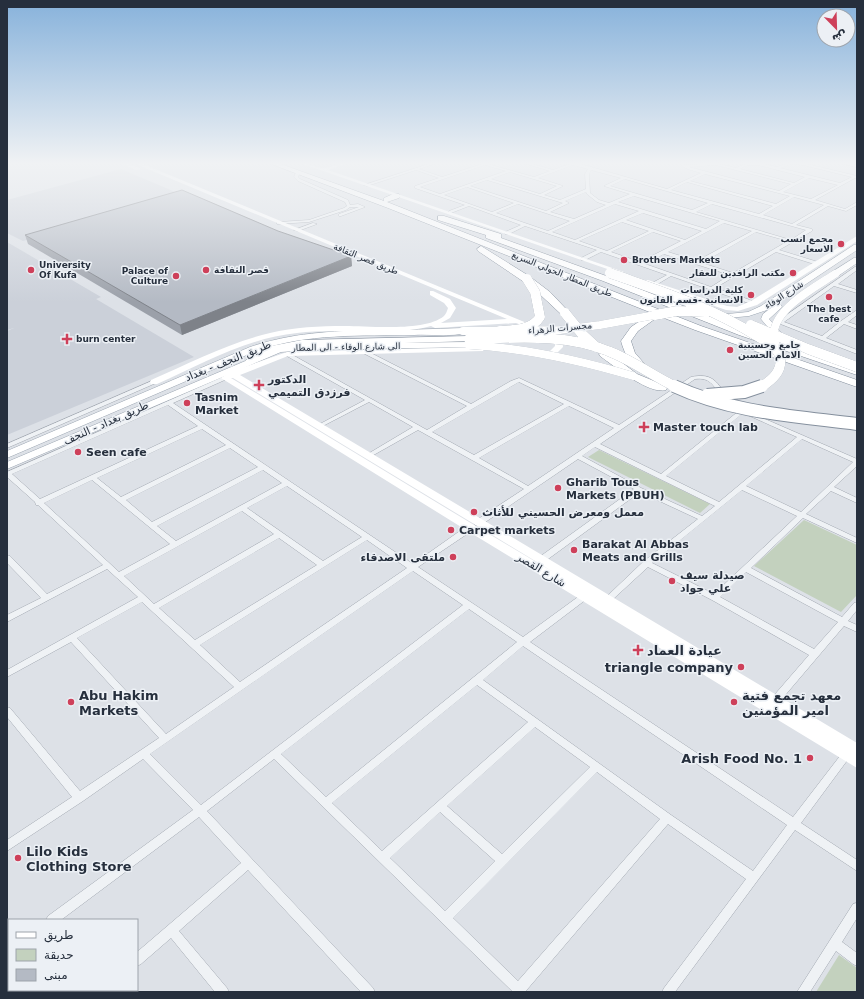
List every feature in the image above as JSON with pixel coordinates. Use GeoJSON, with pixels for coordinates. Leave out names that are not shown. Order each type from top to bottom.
{"type":"FeatureCollection","features":[{"type":"Feature","properties":{"kind":"highway"},"geometry":{"type":"LineString","coordinates":[[382,209],[465,241],[508,266],[552,299],[593,344],[633,376],[652,384],[683,393],[705,395],[733,394],[751,390],[771,380],[779,371],[779,354],[759,337],[727,318],[697,305],[610,273],[433,216]]}},
{"type":"Feature","properties":{"kind":"highway","name":"طريق المطار الحولي السريع"},"geometry":{"type":"LineString","coordinates":[[399,209],[698,328],[857,384]]}},
{"type":"Feature","properties":{"kind":"highway","name":"طريق المطار الحولي السريع"},"geometry":{"type":"LineString","coordinates":[[412,209],[606,278],[804,354],[857,372]]}},
{"type":"Feature","properties":{"kind":"highway"},"geometry":{"type":"LineString","coordinates":[[500,331],[522,328],[533,324],[539,318],[540,314],[536,294],[527,279]]}},
{"type":"Feature","properties":{"kind":"highway"},"geometry":{"type":"LineString","coordinates":[[646,371],[635,362],[630,354],[626,341],[630,334],[637,326],[655,315],[686,311],[718,314],[745,322],[808,350],[857,367]]}},
{"type":"Feature","properties":{"kind":"highway"},"geometry":{"type":"LineString","coordinates":[[250,361],[265,350],[302,343],[467,339],[545,339],[576,342],[606,350],[689,392],[728,406],[857,424]]}},
{"type":"Feature","properties":{"kind":"main road"},"geometry":{"type":"LineString","coordinates":[[718,314],[738,314],[751,310],[816,266],[857,243]]}},
{"type":"Feature","properties":{"kind":"main road","name":"شارع الوفاء"},"geometry":{"type":"LineString","coordinates":[[703,316],[720,317],[749,314],[768,306],[857,247]]}},
{"type":"Feature","properties":{"kind":"main road","name":"شارع الوفاء"},"geometry":{"type":"LineString","coordinates":[[804,354],[779,336],[765,319],[770,312],[857,255]]}},
{"type":"Feature","properties":{"kind":"main road"},"geometry":{"type":"LineString","coordinates":[[779,354],[773,331],[775,321],[795,302],[857,260]]}},
{"type":"Feature","properties":{"kind":"main road"},"geometry":{"type":"LineString","coordinates":[[749,314],[738,317],[735,320],[743,325],[752,326],[758,325],[765,319]]}},
{"type":"Feature","properties":{"kind":"main road","name":"مجسرات الزهراء"},"geometry":{"type":"LineString","coordinates":[[467,339],[500,331],[560,330],[600,325],[655,315]]}},
{"type":"Feature","properties":{"kind":"main road","name":"طريق النجف - بغداد"},"geometry":{"type":"LineString","coordinates":[[7,455],[272,342],[304,336],[326,334],[467,339]]}},
{"type":"Feature","properties":{"kind":"main road","name":"مجسرات الزهراء"},"geometry":{"type":"LineString","coordinates":[[467,339],[503,347],[553,354],[633,376]]}},
{"type":"Feature","properties":{"kind":"main road","name":"طريق بغداد - النجف"},"geometry":{"type":"LineString","coordinates":[[7,472],[250,361]]}},
{"type":"Feature","properties":{"kind":"street","name":"طريق قصر الثقافة"},"geometry":{"type":"LineString","coordinates":[[237,209],[438,296],[449,303]]}},
{"type":"Feature","properties":{"kind":"street","name":"طريق قصر الثقافة"},"geometry":{"type":"LineString","coordinates":[[243,209],[553,336],[559,341],[559,348],[552,353],[540,355],[471,348],[365,352]]}},
{"type":"Feature","properties":{"kind":"street"},"geometry":{"type":"LineString","coordinates":[[279,223],[296,223],[313,220],[346,209]]}},
{"type":"Feature","properties":{"kind":"street"},"geometry":{"type":"LineString","coordinates":[[296,230],[358,209]]}},
{"type":"Feature","properties":{"kind":"street"},"geometry":{"type":"LineString","coordinates":[[435,209],[726,308],[738,309],[754,302],[816,266],[857,238]]}},
{"type":"Feature","properties":{"kind":"street"},"geometry":{"type":"LineString","coordinates":[[440,209],[482,224]]}},
{"type":"Feature","properties":{"kind":"street"},"geometry":{"type":"LineString","coordinates":[[450,212],[459,209]]}},
{"type":"Feature","properties":{"kind":"street"},"geometry":{"type":"LineString","coordinates":[[480,209],[754,302]]}},
{"type":"Feature","properties":{"kind":"street"},"geometry":{"type":"LineString","coordinates":[[493,213],[504,209]]}},
{"type":"Feature","properties":{"kind":"street"},"geometry":{"type":"LineString","coordinates":[[536,209],[574,221]]}},
{"type":"Feature","properties":{"kind":"street"},"geometry":{"type":"LineString","coordinates":[[547,212],[555,209]]}},
{"type":"Feature","properties":{"kind":"street"},"geometry":{"type":"LineString","coordinates":[[548,232],[602,209]]}},
{"type":"Feature","properties":{"kind":"street"},"geometry":{"type":"LineString","coordinates":[[635,209],[705,230]]}},
{"type":"Feature","properties":{"kind":"street"},"geometry":{"type":"LineString","coordinates":[[681,209],[791,241]]}},
{"type":"Feature","properties":{"kind":"street"},"geometry":{"type":"LineString","coordinates":[[692,212],[699,209]]}},
{"type":"Feature","properties":{"kind":"street"},"geometry":{"type":"LineString","coordinates":[[712,288],[810,230],[734,209]]}},
{"type":"Feature","properties":{"kind":"street"},"geometry":{"type":"LineString","coordinates":[[759,216],[772,209]]}},
{"type":"Feature","properties":{"kind":"street"},"geometry":{"type":"LineString","coordinates":[[793,225],[821,209]]}},
{"type":"Feature","properties":{"kind":"street"},"geometry":{"type":"LineString","coordinates":[[576,241],[643,211]]}},
{"type":"Feature","properties":{"kind":"street"},"geometry":{"type":"LineString","coordinates":[[621,220],[684,241]]}},
{"type":"Feature","properties":{"kind":"street"},"geometry":{"type":"LineString","coordinates":[[641,264],[724,221]]}},
{"type":"Feature","properties":{"kind":"street"},"geometry":{"type":"LineString","coordinates":[[507,233],[526,224]]}},
{"type":"Feature","properties":{"kind":"street"},"geometry":{"type":"LineString","coordinates":[[608,252],[652,231]]}},
{"type":"Feature","properties":{"kind":"street"},"geometry":{"type":"LineString","coordinates":[[698,263],[755,231]]}},
{"type":"Feature","properties":{"kind":"street"},"geometry":{"type":"LineString","coordinates":[[583,259],[601,250]]}},
{"type":"Feature","properties":{"kind":"street"},"geometry":{"type":"LineString","coordinates":[[776,251],[816,266]]}},
{"type":"Feature","properties":{"kind":"street"},"geometry":{"type":"LineString","coordinates":[[664,252],[734,275]]}},
{"type":"Feature","properties":{"kind":"street"},"geometry":{"type":"LineString","coordinates":[[857,268],[780,322],[857,352]]}},
{"type":"Feature","properties":{"kind":"street"},"geometry":{"type":"LineString","coordinates":[[654,284],[672,274]]}},
{"type":"Feature","properties":{"kind":"street"},"geometry":{"type":"LineString","coordinates":[[833,284],[857,292]]}},
{"type":"Feature","properties":{"kind":"street"},"geometry":{"type":"LineString","coordinates":[[429,326],[442,321],[450,315],[452,308],[449,303],[460,302],[462,298]]}},
{"type":"Feature","properties":{"kind":"street"},"geometry":{"type":"LineString","coordinates":[[822,339],[857,312]]}},
{"type":"Feature","properties":{"kind":"street"},"geometry":{"type":"LineString","coordinates":[[7,446],[240,345],[275,334],[319,329],[429,326],[517,321]]}},
{"type":"Feature","properties":{"kind":"street"},"geometry":{"type":"LineString","coordinates":[[844,322],[857,327]]}},
{"type":"Feature","properties":{"kind":"street"},"geometry":{"type":"LineString","coordinates":[[153,406],[168,403],[229,376],[288,354],[365,352],[471,406]]}},
{"type":"Feature","properties":{"kind":"street"},"geometry":{"type":"LineString","coordinates":[[288,354],[529,489]]}},
{"type":"Feature","properties":{"kind":"street","name":"شارع القصر"},"geometry":{"type":"LineString","coordinates":[[229,376],[319,426],[368,456],[391,474]]}},
{"type":"Feature","properties":{"kind":"street","name":"شارع القصر"},"geometry":{"type":"LineString","coordinates":[[229,376],[474,525],[585,596],[700,660],[772,704],[853,748],[857,762]]}},
{"type":"Feature","properties":{"kind":"street"},"geometry":{"type":"LineString","coordinates":[[7,846],[144,754],[474,525],[689,380],[697,377],[708,378],[716,383],[724,396],[742,411],[857,461],[716,598]]}},
{"type":"Feature","properties":{"kind":"street"},"geometry":{"type":"LineString","coordinates":[[428,432],[471,406],[519,380],[619,428]]}},
{"type":"Feature","properties":{"kind":"street"},"geometry":{"type":"LineString","coordinates":[[319,426],[370,400]]}},
{"type":"Feature","properties":{"kind":"street"},"geometry":{"type":"LineString","coordinates":[[168,403],[857,866]]}},
{"type":"Feature","properties":{"kind":"street"},"geometry":{"type":"LineString","coordinates":[[474,458],[569,404]]}},
{"type":"Feature","properties":{"kind":"street"},"geometry":{"type":"LineString","coordinates":[[660,477],[742,411]]}},
{"type":"Feature","properties":{"kind":"street"},"geometry":{"type":"LineString","coordinates":[[38,503],[202,426]]}},
{"type":"Feature","properties":{"kind":"street"},"geometry":{"type":"LineString","coordinates":[[368,456],[418,428]]}},
{"type":"Feature","properties":{"kind":"street"},"geometry":{"type":"LineString","coordinates":[[607,600],[647,563],[703,519],[801,437]]}},
{"type":"Feature","properties":{"kind":"street"},"geometry":{"type":"LineString","coordinates":[[595,444],[719,505]]}},
{"type":"Feature","properties":{"kind":"street"},"geometry":{"type":"LineString","coordinates":[[121,500],[230,445]]}},
{"type":"Feature","properties":{"kind":"street"},"geometry":{"type":"LineString","coordinates":[[578,456],[639,489],[703,519]]}},
{"type":"Feature","properties":{"kind":"street"},"geometry":{"type":"LineString","coordinates":[[152,525],[263,467]]}},
{"type":"Feature","properties":{"kind":"street"},"geometry":{"type":"LineString","coordinates":[[7,472],[38,503],[240,687]]}},
{"type":"Feature","properties":{"kind":"street"},"geometry":{"type":"LineString","coordinates":[[92,477],[175,544]]}},
{"type":"Feature","properties":{"kind":"street"},"geometry":{"type":"LineString","coordinates":[[118,576],[287,483]]}},
{"type":"Feature","properties":{"kind":"street"},"geometry":{"type":"LineString","coordinates":[[742,487],[857,541]]}},
{"type":"Feature","properties":{"kind":"street"},"geometry":{"type":"LineString","coordinates":[[830,488],[857,501]]}},
{"type":"Feature","properties":{"kind":"street"},"geometry":{"type":"LineString","coordinates":[[541,560],[639,489]]}},
{"type":"Feature","properties":{"kind":"street"},"geometry":{"type":"LineString","coordinates":[[242,508],[323,565]]}},
{"type":"Feature","properties":{"kind":"street","name":"شارع القصر"},"geometry":{"type":"LineString","coordinates":[[474,525],[541,560],[607,600],[667,641]]}},
{"type":"Feature","properties":{"kind":"street"},"geometry":{"type":"LineString","coordinates":[[153,608],[280,534]]}},
{"type":"Feature","properties":{"kind":"street"},"geometry":{"type":"LineString","coordinates":[[194,645],[368,536]]}},
{"type":"Feature","properties":{"kind":"street"},"geometry":{"type":"LineString","coordinates":[[7,558],[10,566],[46,598]]}},
{"type":"Feature","properties":{"kind":"street"},"geometry":{"type":"LineString","coordinates":[[647,563],[716,598],[815,654]]}},
{"type":"Feature","properties":{"kind":"street"},"geometry":{"type":"LineString","coordinates":[[7,619],[107,566]]}},
{"type":"Feature","properties":{"kind":"street"},"geometry":{"type":"LineString","coordinates":[[746,569],[857,630]]}},
{"type":"Feature","properties":{"kind":"street"},"geometry":{"type":"LineString","coordinates":[[325,803],[523,642],[585,596]]}},
{"type":"Feature","properties":{"kind":"street"},"geometry":{"type":"LineString","coordinates":[[7,674],[143,598]]}},
{"type":"Feature","properties":{"kind":"street"},"geometry":{"type":"LineString","coordinates":[[53,919],[200,811],[469,605]]}},
{"type":"Feature","properties":{"kind":"street"},"geometry":{"type":"LineString","coordinates":[[772,704],[857,605]]}},
{"type":"Feature","properties":{"kind":"street"},"geometry":{"type":"LineString","coordinates":[[72,638],[165,739]]}},
{"type":"Feature","properties":{"kind":"street"},"geometry":{"type":"LineString","coordinates":[[477,680],[667,818],[754,878]]}},
{"type":"Feature","properties":{"kind":"street"},"geometry":{"type":"LineString","coordinates":[[7,711],[79,798]]}},
{"type":"Feature","properties":{"kind":"street"},"geometry":{"type":"LineString","coordinates":[[382,858],[534,722]]}},
{"type":"Feature","properties":{"kind":"street"},"geometry":{"type":"LineString","coordinates":[[668,992],[853,748]]}},
{"type":"Feature","properties":{"kind":"street"},"geometry":{"type":"LineString","coordinates":[[144,754],[200,811],[369,992]]}},
{"type":"Feature","properties":{"kind":"street"},"geometry":{"type":"LineString","coordinates":[[275,754],[445,918],[518,991],[667,818]]}},
{"type":"Feature","properties":{"kind":"street"},"geometry":{"type":"LineString","coordinates":[[445,918],[596,767]]}},
{"type":"Feature","properties":{"kind":"street"},"geometry":{"type":"LineString","coordinates":[[440,806],[502,861]]}},
{"type":"Feature","properties":{"kind":"street"},"geometry":{"type":"LineString","coordinates":[[138,959],[249,863]]}},
{"type":"Feature","properties":{"kind":"street"},"geometry":{"type":"LineString","coordinates":[[803,992],[857,908]]}},
{"type":"Feature","properties":{"kind":"street"},"geometry":{"type":"LineString","coordinates":[[172,931],[223,992]]}},
{"type":"Feature","properties":{"kind":"street"},"geometry":{"type":"LineString","coordinates":[[834,943],[857,960]]}},
{"type":"Feature","properties":{"kind":"shaded area"},"geometry":{"type":"Polygon","coordinates":[[[7,209],[131,209],[23,241],[7,233],[7,209]]]}},
{"type":"Feature","properties":{"kind":"shaded area"},"geometry":{"type":"Polygon","coordinates":[[[7,242],[101,297],[96,299],[194,357],[7,435],[7,331],[14,328],[7,330],[7,242]]]}},
{"type":"Feature","properties":{"kind":"green space"},"geometry":{"type":"Polygon","coordinates":[[[599,450],[710,504],[700,513],[588,457],[599,450]]]}},
{"type":"Feature","properties":{"kind":"green space"},"geometry":{"type":"Polygon","coordinates":[[[804,520],[857,545],[857,595],[841,612],[754,566],[804,520]]]}},
{"type":"Feature","properties":{"kind":"green space"},"geometry":{"type":"Polygon","coordinates":[[[839,955],[857,968],[857,992],[816,992],[839,955]]]}},
{"type":"Feature","properties":{"kind":"building","name":"قصر الثقافة"},"geometry":{"type":"Polygon","coordinates":[[[117,209],[226,209],[278,231],[351,256],[180,325],[25,235],[117,209]]]}},
{"type":"Feature","properties":{"kind":"place","name":"مجمع انسب الاسعار"},"geometry":{"type":"Point","coordinates":[841,244]}},
{"type":"Feature","properties":{"kind":"place","name":"Brothers Markets"},"geometry":{"type":"Point","coordinates":[624,260]}},
{"type":"Feature","properties":{"kind":"place","name":"University Of Kufa"},"geometry":{"type":"Point","coordinates":[31,270]}},
{"type":"Feature","properties":{"kind":"place","name":"قصر الثقافة"},"geometry":{"type":"Point","coordinates":[206,270]}},
{"type":"Feature","properties":{"kind":"place","name":"مكتب الرافدين للعقار"},"geometry":{"type":"Point","coordinates":[793,273]}},
{"type":"Feature","properties":{"kind":"place","name":"Palace of Culture"},"geometry":{"type":"Point","coordinates":[176,276]}},
{"type":"Feature","properties":{"kind":"place","name":"كلية الدراسات الانسانية -قسم القانون"},"geometry":{"type":"Point","coordinates":[751,295]}},
{"type":"Feature","properties":{"kind":"place","name":"The best cafe"},"geometry":{"type":"Point","coordinates":[829,297]}},
{"type":"Feature","properties":{"kind":"place","name":"burn center"},"geometry":{"type":"Point","coordinates":[67,339]}},
{"type":"Feature","properties":{"kind":"place","name":"جامع وحسينية الامام الحسين"},"geometry":{"type":"Point","coordinates":[730,350]}},
{"type":"Feature","properties":{"kind":"place","name":"الدكتور فرزدق التميمي"},"geometry":{"type":"Point","coordinates":[259,385]}},
{"type":"Feature","properties":{"kind":"place","name":"Tasnim Market"},"geometry":{"type":"Point","coordinates":[187,403]}},
{"type":"Feature","properties":{"kind":"place","name":"Master touch lab"},"geometry":{"type":"Point","coordinates":[644,427]}},
{"type":"Feature","properties":{"kind":"place","name":"Seen cafe"},"geometry":{"type":"Point","coordinates":[78,452]}},
{"type":"Feature","properties":{"kind":"place","name":"Gharib Tous Markets (PBUH)"},"geometry":{"type":"Point","coordinates":[558,488]}},
{"type":"Feature","properties":{"kind":"place","name":"معمل ومعرض الحسيني للأثاث"},"geometry":{"type":"Point","coordinates":[474,512]}},
{"type":"Feature","properties":{"kind":"place","name":"Carpet markets"},"geometry":{"type":"Point","coordinates":[451,530]}},
{"type":"Feature","properties":{"kind":"place","name":"Barakat Al Abbas Meats and Grills"},"geometry":{"type":"Point","coordinates":[574,550]}},
{"type":"Feature","properties":{"kind":"place","name":"ملتقى الاصدقاء"},"geometry":{"type":"Point","coordinates":[453,557]}},
{"type":"Feature","properties":{"kind":"place","name":"صيدلة سيف علي جواد"},"geometry":{"type":"Point","coordinates":[672,581]}},
{"type":"Feature","properties":{"kind":"place","name":"عيادة العماد"},"geometry":{"type":"Point","coordinates":[638,650]}},
{"type":"Feature","properties":{"kind":"place","name":"triangle company"},"geometry":{"type":"Point","coordinates":[741,667]}},
{"type":"Feature","properties":{"kind":"place","name":"Abu Hakim Markets"},"geometry":{"type":"Point","coordinates":[71,702]}},
{"type":"Feature","properties":{"kind":"place","name":"معهد تجمع فتية امير المؤمنين"},"geometry":{"type":"Point","coordinates":[734,702]}},
{"type":"Feature","properties":{"kind":"place","name":"Arish Food No. 1"},"geometry":{"type":"Point","coordinates":[810,758]}},
{"type":"Feature","properties":{"kind":"place","name":"Lilo Kids Clothing Store"},"geometry":{"type":"Point","coordinates":[18,858]}}]}
